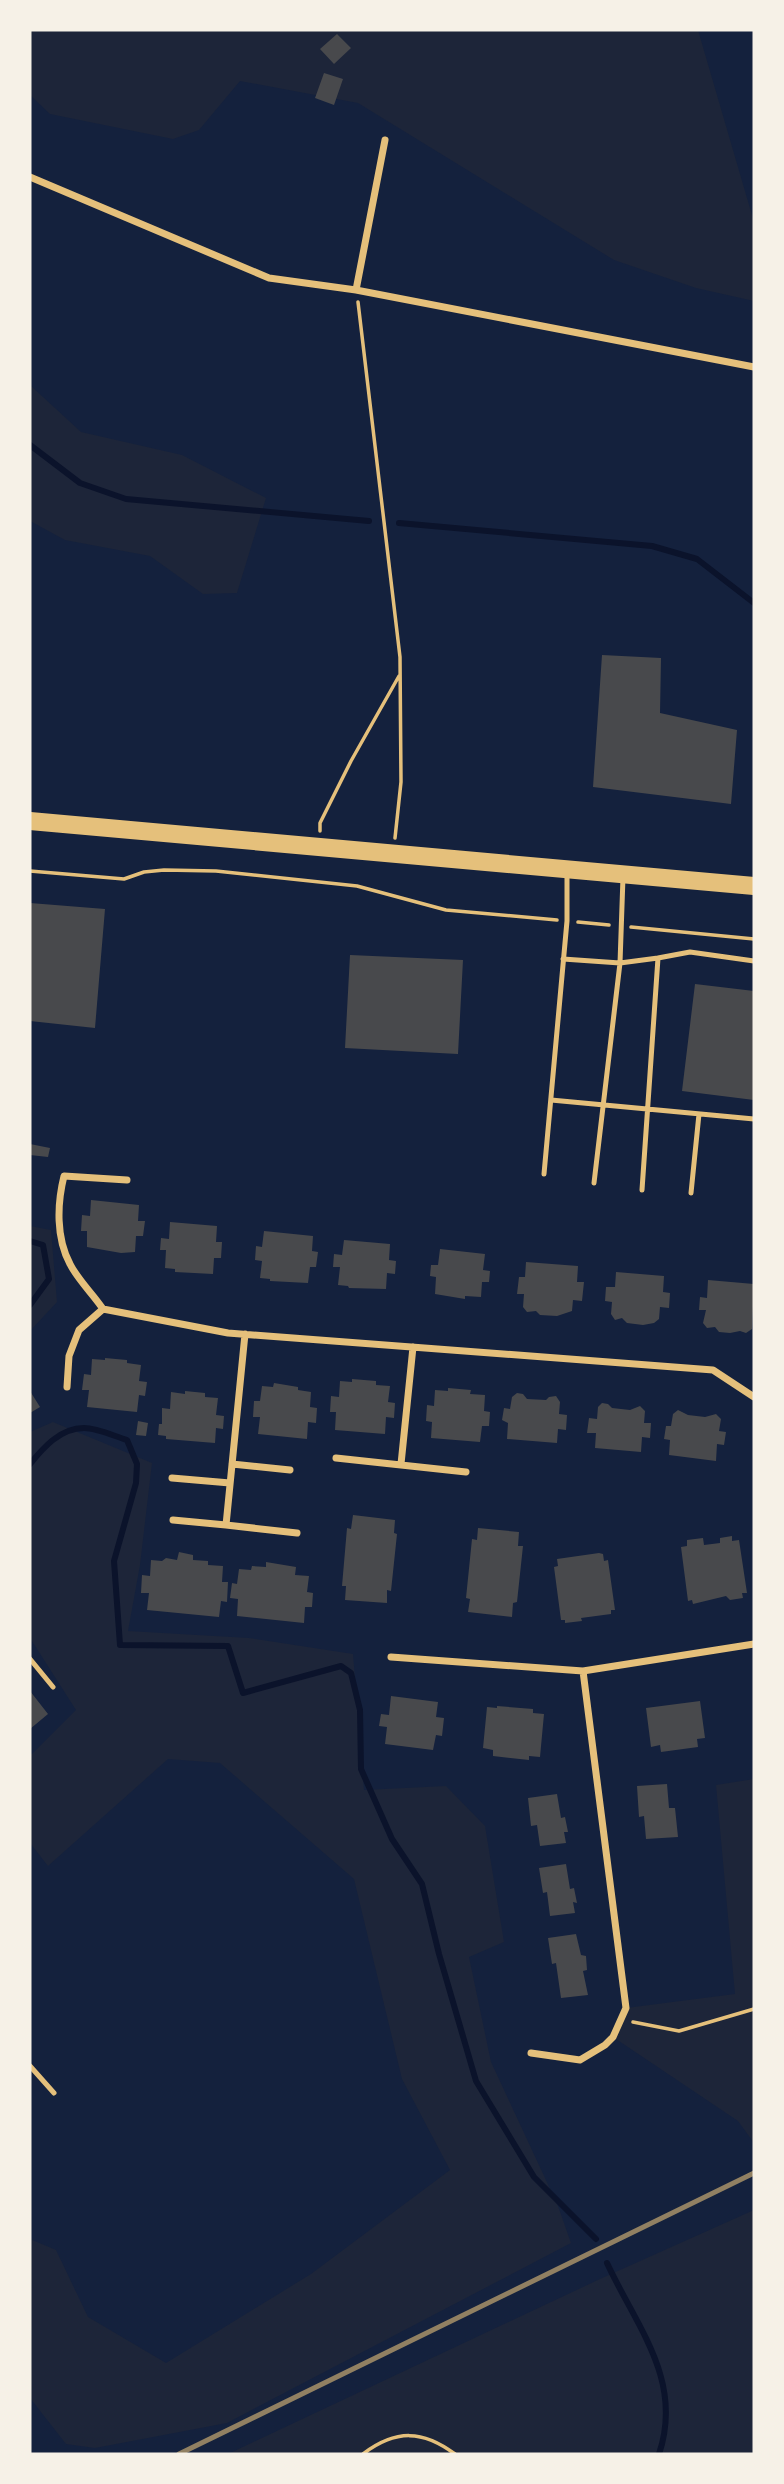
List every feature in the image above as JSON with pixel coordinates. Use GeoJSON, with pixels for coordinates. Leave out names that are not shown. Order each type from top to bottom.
{"type":"FeatureCollection","features":[{"type":"Feature","properties":{"kind":"main road"},"geometry":{"type":"LineString","coordinates":[[30,821],[754,886]]}},
{"type":"Feature","properties":{"kind":"street"},"geometry":{"type":"LineString","coordinates":[[356,290],[385,140]]}},
{"type":"Feature","properties":{"kind":"street"},"geometry":{"type":"LineString","coordinates":[[30,177],[269,278],[356,290],[754,367]]}},
{"type":"Feature","properties":{"kind":"street"},"geometry":{"type":"LineString","coordinates":[[127,1180],[64,1177],[60,1193],[59,1235],[70,1264],[103,1309],[228,1333],[713,1370],[754,1397]]}},
{"type":"Feature","properties":{"kind":"street"},"geometry":{"type":"LineString","coordinates":[[67,1387],[69,1356],[79,1329],[103,1309]]}},
{"type":"Feature","properties":{"kind":"street"},"geometry":{"type":"LineString","coordinates":[[226,1525],[245,1334]]}},
{"type":"Feature","properties":{"kind":"street"},"geometry":{"type":"LineString","coordinates":[[401,1464],[413,1347]]}},
{"type":"Feature","properties":{"kind":"street"},"geometry":{"type":"LineString","coordinates":[[336,1458],[466,1472]]}},
{"type":"Feature","properties":{"kind":"street"},"geometry":{"type":"LineString","coordinates":[[232,1464],[290,1469]]}},
{"type":"Feature","properties":{"kind":"street"},"geometry":{"type":"LineString","coordinates":[[172,1478],[230,1483]]}},
{"type":"Feature","properties":{"kind":"street"},"geometry":{"type":"LineString","coordinates":[[173,1520],[297,1533]]}},
{"type":"Feature","properties":{"kind":"street"},"geometry":{"type":"LineString","coordinates":[[391,1657],[583,1671],[754,1644]]}},
{"type":"Feature","properties":{"kind":"street"},"geometry":{"type":"LineString","coordinates":[[531,2053],[580,2060],[613,2037],[626,2008],[583,1671]]}},
{"type":"Feature","properties":{"kind":"lane"},"geometry":{"type":"LineString","coordinates":[[544,1174],[564,959],[567,869]]}},
{"type":"Feature","properties":{"kind":"lane"},"geometry":{"type":"LineString","coordinates":[[594,1183],[620,963],[624,874]]}},
{"type":"Feature","properties":{"kind":"lane"},"geometry":{"type":"LineString","coordinates":[[564,959],[620,963],[690,952],[754,961]]}},
{"type":"Feature","properties":{"kind":"lane"},"geometry":{"type":"LineString","coordinates":[[642,1190],[659,958]]}},
{"type":"Feature","properties":{"kind":"lane"},"geometry":{"type":"LineString","coordinates":[[551,1100],[754,1119]]}},
{"type":"Feature","properties":{"kind":"lane"},"geometry":{"type":"LineString","coordinates":[[691,1193],[699,1114]]}},
{"type":"Feature","properties":{"kind":"lane"},"geometry":{"type":"LineString","coordinates":[[30,1659],[52,1687]]}},
{"type":"Feature","properties":{"kind":"lane"},"geometry":{"type":"LineString","coordinates":[[30,2066],[54,2093]]}},
{"type":"Feature","properties":{"kind":"path"},"geometry":{"type":"LineString","coordinates":[[356,290],[400,657],[401,782],[393,855]]}},
{"type":"Feature","properties":{"kind":"path"},"geometry":{"type":"LineString","coordinates":[[318,848],[320,823],[400,674]]}},
{"type":"Feature","properties":{"kind":"path"},"geometry":{"type":"LineString","coordinates":[[30,871],[124,879],[144,872],[164,870],[216,871],[356,886],[446,911],[754,939]]}},
{"type":"Feature","properties":{"kind":"path"},"geometry":{"type":"LineString","coordinates":[[621,2020],[679,2031],[754,2009]]}},
{"type":"Feature","properties":{"kind":"path"},"geometry":{"type":"LineString","coordinates":[[363,2454],[372,2447],[396,2437],[419,2435],[455,2454]]}},
{"type":"Feature","properties":{"kind":"shaded area"},"geometry":{"type":"Polygon","coordinates":[[[30,30],[698,30],[754,222],[754,301],[696,288],[614,260],[358,103],[240,81],[199,130],[173,139],[50,114],[30,95],[30,30]]]}},
{"type":"Feature","properties":{"kind":"shaded area"},"geometry":{"type":"Polygon","coordinates":[[[30,385],[81,432],[182,455],[266,498],[237,593],[203,594],[150,556],[65,540],[30,521],[30,385]]]}},
{"type":"Feature","properties":{"kind":"shaded area"},"geometry":{"type":"Polygon","coordinates":[[[30,1226],[51,1230],[57,1302],[30,1331],[30,1226]]]}},
{"type":"Feature","properties":{"kind":"shaded area"},"geometry":{"type":"Polygon","coordinates":[[[53,1422],[152,1463],[140,1565],[128,1631],[249,1638],[353,1654],[364,1790],[446,1786],[485,1826],[504,1942],[469,1957],[491,2062],[558,2206],[571,2243],[227,2423],[95,2448],[66,2444],[30,2398],[30,2239],[56,2250],[88,2317],[166,2363],[311,2274],[450,2170],[402,2079],[354,1879],[220,1763],[168,1759],[48,1866],[30,1843],[30,1756],[76,1710],[30,1638],[30,1432],[53,1422]]]}},
{"type":"Feature","properties":{"kind":"shaded area"},"geometry":{"type":"Polygon","coordinates":[[[754,1779],[754,2143],[738,2121],[613,2037],[626,2008],[735,1994],[716,1785],[754,1779]]]}},
{"type":"Feature","properties":{"kind":"shaded area"},"geometry":{"type":"Polygon","coordinates":[[[754,2210],[754,2454],[228,2454],[600,2279],[754,2210]]]}},
{"type":"Feature","properties":{"kind":"building"},"geometry":{"type":"Polygon","coordinates":[[[337,34],[351,48],[334,64],[320,49],[337,34]]]}},
{"type":"Feature","properties":{"kind":"building"},"geometry":{"type":"Polygon","coordinates":[[[324,73],[343,79],[334,105],[315,98],[324,73]]]}},
{"type":"Feature","properties":{"kind":"building"},"geometry":{"type":"Polygon","coordinates":[[[602,655],[661,658],[660,713],[737,730],[731,804],[593,787],[602,655]]]}},
{"type":"Feature","properties":{"kind":"building"},"geometry":{"type":"Polygon","coordinates":[[[30,903],[105,909],[95,1028],[30,1021],[30,903]]]}},
{"type":"Feature","properties":{"kind":"building"},"geometry":{"type":"Polygon","coordinates":[[[350,955],[463,960],[458,1054],[345,1048],[350,955]]]}},
{"type":"Feature","properties":{"kind":"building"},"geometry":{"type":"Polygon","coordinates":[[[695,984],[754,991],[754,1100],[682,1091],[695,984]]]}},
{"type":"Feature","properties":{"kind":"building"},"geometry":{"type":"Polygon","coordinates":[[[30,1144],[50,1148],[48,1157],[30,1155],[30,1144]]]}},
{"type":"Feature","properties":{"kind":"building"},"geometry":{"type":"Polygon","coordinates":[[[91,1200],[139,1205],[138,1221],[145,1221],[143,1236],[136,1236],[135,1252],[121,1253],[87,1247],[87,1231],[81,1231],[82,1215],[90,1216],[91,1200]]]}},
{"type":"Feature","properties":{"kind":"building"},"geometry":{"type":"Polygon","coordinates":[[[170,1222],[217,1226],[216,1242],[222,1242],[221,1258],[214,1258],[213,1274],[175,1272],[175,1269],[165,1268],[166,1250],[160,1250],[161,1238],[169,1239],[170,1222]]]}},
{"type":"Feature","properties":{"kind":"building"},"geometry":{"type":"Polygon","coordinates":[[[264,1231],[313,1236],[312,1251],[318,1252],[316,1267],[310,1267],[308,1283],[260,1278],[262,1261],[255,1260],[256,1246],[262,1247],[264,1231]]]}},
{"type":"Feature","properties":{"kind":"building"},"geometry":{"type":"Polygon","coordinates":[[[344,1240],[390,1244],[389,1260],[396,1261],[395,1274],[387,1273],[386,1289],[338,1285],[340,1267],[333,1267],[334,1254],[342,1255],[344,1240]]]}},
{"type":"Feature","properties":{"kind":"building"},"geometry":{"type":"Polygon","coordinates":[[[440,1249],[485,1254],[483,1270],[490,1271],[489,1282],[482,1282],[481,1297],[465,1296],[465,1299],[435,1294],[436,1277],[430,1276],[431,1265],[438,1265],[440,1249]]]}},
{"type":"Feature","properties":{"kind":"building"},"geometry":{"type":"Polygon","coordinates":[[[526,1262],[578,1266],[577,1282],[584,1282],[582,1301],[573,1300],[572,1311],[557,1316],[540,1315],[536,1311],[527,1312],[523,1307],[524,1294],[517,1294],[519,1277],[525,1277],[526,1262]]]}},
{"type":"Feature","properties":{"kind":"building"},"geometry":{"type":"Polygon","coordinates":[[[616,1272],[664,1276],[663,1292],[670,1293],[669,1308],[660,1307],[659,1319],[654,1323],[643,1325],[627,1323],[622,1318],[615,1320],[611,1314],[612,1302],[605,1301],[606,1287],[615,1287],[616,1272]]]}},
{"type":"Feature","properties":{"kind":"building"},"geometry":{"type":"Polygon","coordinates":[[[708,1280],[754,1284],[752,1329],[746,1333],[730,1333],[719,1332],[715,1327],[707,1328],[703,1323],[706,1310],[699,1310],[700,1297],[707,1298],[708,1280]]]}},
{"type":"Feature","properties":{"kind":"building"},"geometry":{"type":"Polygon","coordinates":[[[92,1359],[127,1360],[127,1363],[141,1365],[139,1381],[147,1382],[145,1396],[139,1395],[137,1412],[87,1407],[89,1390],[82,1390],[84,1374],[91,1375],[92,1359]]]}},
{"type":"Feature","properties":{"kind":"building"},"geometry":{"type":"Polygon","coordinates":[[[352,1379],[376,1381],[376,1385],[390,1386],[388,1402],[395,1403],[394,1418],[386,1417],[385,1434],[335,1430],[336,1412],[330,1412],[331,1396],[339,1397],[340,1381],[352,1382],[352,1379]]]}},
{"type":"Feature","properties":{"kind":"building"},"geometry":{"type":"Polygon","coordinates":[[[274,1383],[311,1392],[310,1407],[317,1408],[316,1423],[308,1422],[307,1439],[258,1434],[260,1417],[253,1417],[254,1401],[260,1401],[262,1386],[273,1387],[274,1383]]]}},
{"type":"Feature","properties":{"kind":"building"},"geometry":{"type":"Polygon","coordinates":[[[448,1388],[471,1390],[470,1394],[485,1395],[484,1411],[490,1412],[489,1426],[482,1426],[480,1442],[431,1438],[432,1422],[426,1421],[427,1405],[434,1406],[435,1390],[448,1391],[448,1388]]]}},
{"type":"Feature","properties":{"kind":"building"},"geometry":{"type":"Polygon","coordinates":[[[30,1391],[40,1407],[30,1413],[30,1391]]]}},
{"type":"Feature","properties":{"kind":"building"},"geometry":{"type":"Polygon","coordinates":[[[185,1391],[205,1393],[205,1397],[218,1398],[216,1415],[224,1416],[223,1429],[216,1428],[215,1443],[166,1439],[166,1436],[158,1435],[159,1424],[162,1424],[162,1408],[170,1409],[171,1392],[185,1394],[185,1391]]]}},
{"type":"Feature","properties":{"kind":"building"},"geometry":{"type":"Polygon","coordinates":[[[517,1393],[523,1394],[527,1399],[546,1400],[556,1396],[560,1402],[559,1414],[567,1415],[566,1430],[558,1429],[557,1443],[507,1439],[508,1423],[502,1420],[504,1408],[510,1409],[512,1397],[517,1393]]]}},
{"type":"Feature","properties":{"kind":"building"},"geometry":{"type":"Polygon","coordinates":[[[602,1403],[612,1408],[630,1410],[640,1406],[645,1411],[644,1423],[651,1423],[650,1438],[642,1437],[641,1452],[595,1448],[596,1433],[587,1433],[589,1418],[597,1419],[598,1407],[602,1403]]]}},
{"type":"Feature","properties":{"kind":"building"},"geometry":{"type":"Polygon","coordinates":[[[678,1410],[688,1415],[705,1417],[716,1414],[721,1419],[719,1431],[726,1432],[724,1445],[717,1444],[716,1461],[669,1455],[670,1440],[664,1439],[666,1426],[671,1426],[673,1414],[678,1410]]]}},
{"type":"Feature","properties":{"kind":"building"},"geometry":{"type":"Polygon","coordinates":[[[138,1421],[148,1423],[146,1436],[136,1435],[138,1421]]]}},
{"type":"Feature","properties":{"kind":"building"},"geometry":{"type":"Polygon","coordinates":[[[353,1515],[395,1520],[394,1533],[397,1534],[391,1591],[387,1590],[387,1603],[345,1600],[346,1586],[342,1586],[347,1528],[351,1529],[353,1515]]]}},
{"type":"Feature","properties":{"kind":"building"},"geometry":{"type":"Polygon","coordinates":[[[478,1528],[519,1532],[518,1546],[523,1546],[517,1602],[513,1603],[512,1617],[468,1612],[470,1599],[466,1598],[472,1539],[477,1540],[478,1528]]]}},
{"type":"Feature","properties":{"kind":"building"},"geometry":{"type":"Polygon","coordinates":[[[732,1536],[732,1541],[739,1540],[747,1593],[742,1593],[743,1598],[730,1600],[726,1596],[693,1604],[692,1600],[688,1601],[681,1547],[687,1546],[687,1540],[703,1538],[704,1545],[720,1543],[720,1538],[732,1536]]]}},
{"type":"Feature","properties":{"kind":"building"},"geometry":{"type":"Polygon","coordinates":[[[179,1552],[193,1555],[193,1560],[208,1561],[208,1565],[223,1566],[222,1582],[228,1582],[227,1602],[221,1601],[219,1617],[147,1610],[149,1593],[141,1593],[142,1575],[150,1576],[151,1560],[177,1560],[179,1552]]]}},
{"type":"Feature","properties":{"kind":"building"},"geometry":{"type":"Polygon","coordinates":[[[603,1554],[604,1561],[608,1560],[615,1610],[611,1610],[611,1614],[565,1623],[565,1620],[561,1620],[554,1567],[558,1566],[557,1559],[603,1554]]]}},
{"type":"Feature","properties":{"kind":"building"},"geometry":{"type":"Polygon","coordinates":[[[266,1562],[296,1567],[295,1575],[309,1576],[307,1592],[313,1593],[312,1607],[305,1607],[304,1623],[237,1616],[238,1599],[230,1598],[232,1583],[237,1584],[239,1569],[266,1567],[266,1562]]]}},
{"type":"Feature","properties":{"kind":"building"},"geometry":{"type":"Polygon","coordinates":[[[30,1691],[48,1714],[30,1729],[30,1691]]]}},
{"type":"Feature","properties":{"kind":"building"},"geometry":{"type":"Polygon","coordinates":[[[391,1696],[438,1702],[436,1717],[444,1718],[442,1736],[436,1735],[433,1750],[385,1744],[387,1727],[379,1726],[381,1714],[389,1715],[391,1696]]]}},
{"type":"Feature","properties":{"kind":"building"},"geometry":{"type":"Polygon","coordinates":[[[700,1701],[705,1738],[697,1739],[698,1747],[661,1752],[660,1745],[651,1747],[646,1708],[700,1701]]]}},
{"type":"Feature","properties":{"kind":"building"},"geometry":{"type":"Polygon","coordinates":[[[487,1707],[533,1709],[533,1713],[544,1714],[540,1757],[529,1756],[529,1760],[493,1756],[493,1750],[483,1748],[487,1707]]]}},
{"type":"Feature","properties":{"kind":"building"},"geometry":{"type":"Polygon","coordinates":[[[667,1784],[669,1808],[675,1808],[678,1837],[646,1839],[644,1816],[639,1817],[637,1786],[667,1784]]]}},
{"type":"Feature","properties":{"kind":"building"},"geometry":{"type":"Polygon","coordinates":[[[557,1794],[561,1818],[565,1817],[568,1832],[564,1832],[566,1843],[540,1846],[537,1825],[531,1826],[528,1798],[557,1794]]]}},
{"type":"Feature","properties":{"kind":"building"},"geometry":{"type":"Polygon","coordinates":[[[566,1864],[570,1889],[574,1888],[577,1903],[573,1902],[575,1913],[550,1916],[547,1892],[543,1893],[539,1868],[566,1864]]]}},
{"type":"Feature","properties":{"kind":"building"},"geometry":{"type":"Polygon","coordinates":[[[576,1934],[581,1955],[586,1956],[587,1970],[583,1971],[588,1995],[561,1998],[556,1963],[552,1964],[548,1938],[576,1934]]]}},
{"type":"Feature","properties":{"kind":"waterway"},"geometry":{"type":"LineString","coordinates":[[30,445],[80,483],[126,499],[369,521]]}},
{"type":"Feature","properties":{"kind":"waterway"},"geometry":{"type":"LineString","coordinates":[[399,523],[652,546],[697,559],[754,603]]}},
{"type":"Feature","properties":{"kind":"waterway"},"geometry":{"type":"LineString","coordinates":[[30,1241],[43,1245],[49,1279],[30,1305]]}},
{"type":"Feature","properties":{"kind":"waterway"},"geometry":{"type":"LineString","coordinates":[[30,1464],[53,1440],[75,1429],[94,1429],[127,1440],[137,1464],[136,1483],[114,1561],[120,1645],[228,1646],[243,1693],[341,1666],[351,1673],[360,1710],[361,1769],[392,1839],[422,1884],[439,1954],[476,2081],[534,2177],[596,2239]]}},
{"type":"Feature","properties":{"kind":"waterway"},"geometry":{"type":"LineString","coordinates":[[607,2263],[643,2332],[661,2378],[666,2402],[665,2427],[659,2454]]}},
{"type":"Feature","properties":{"kind":"railway"},"geometry":{"type":"LineString","coordinates":[[179,2454],[754,2173]]}}]}
